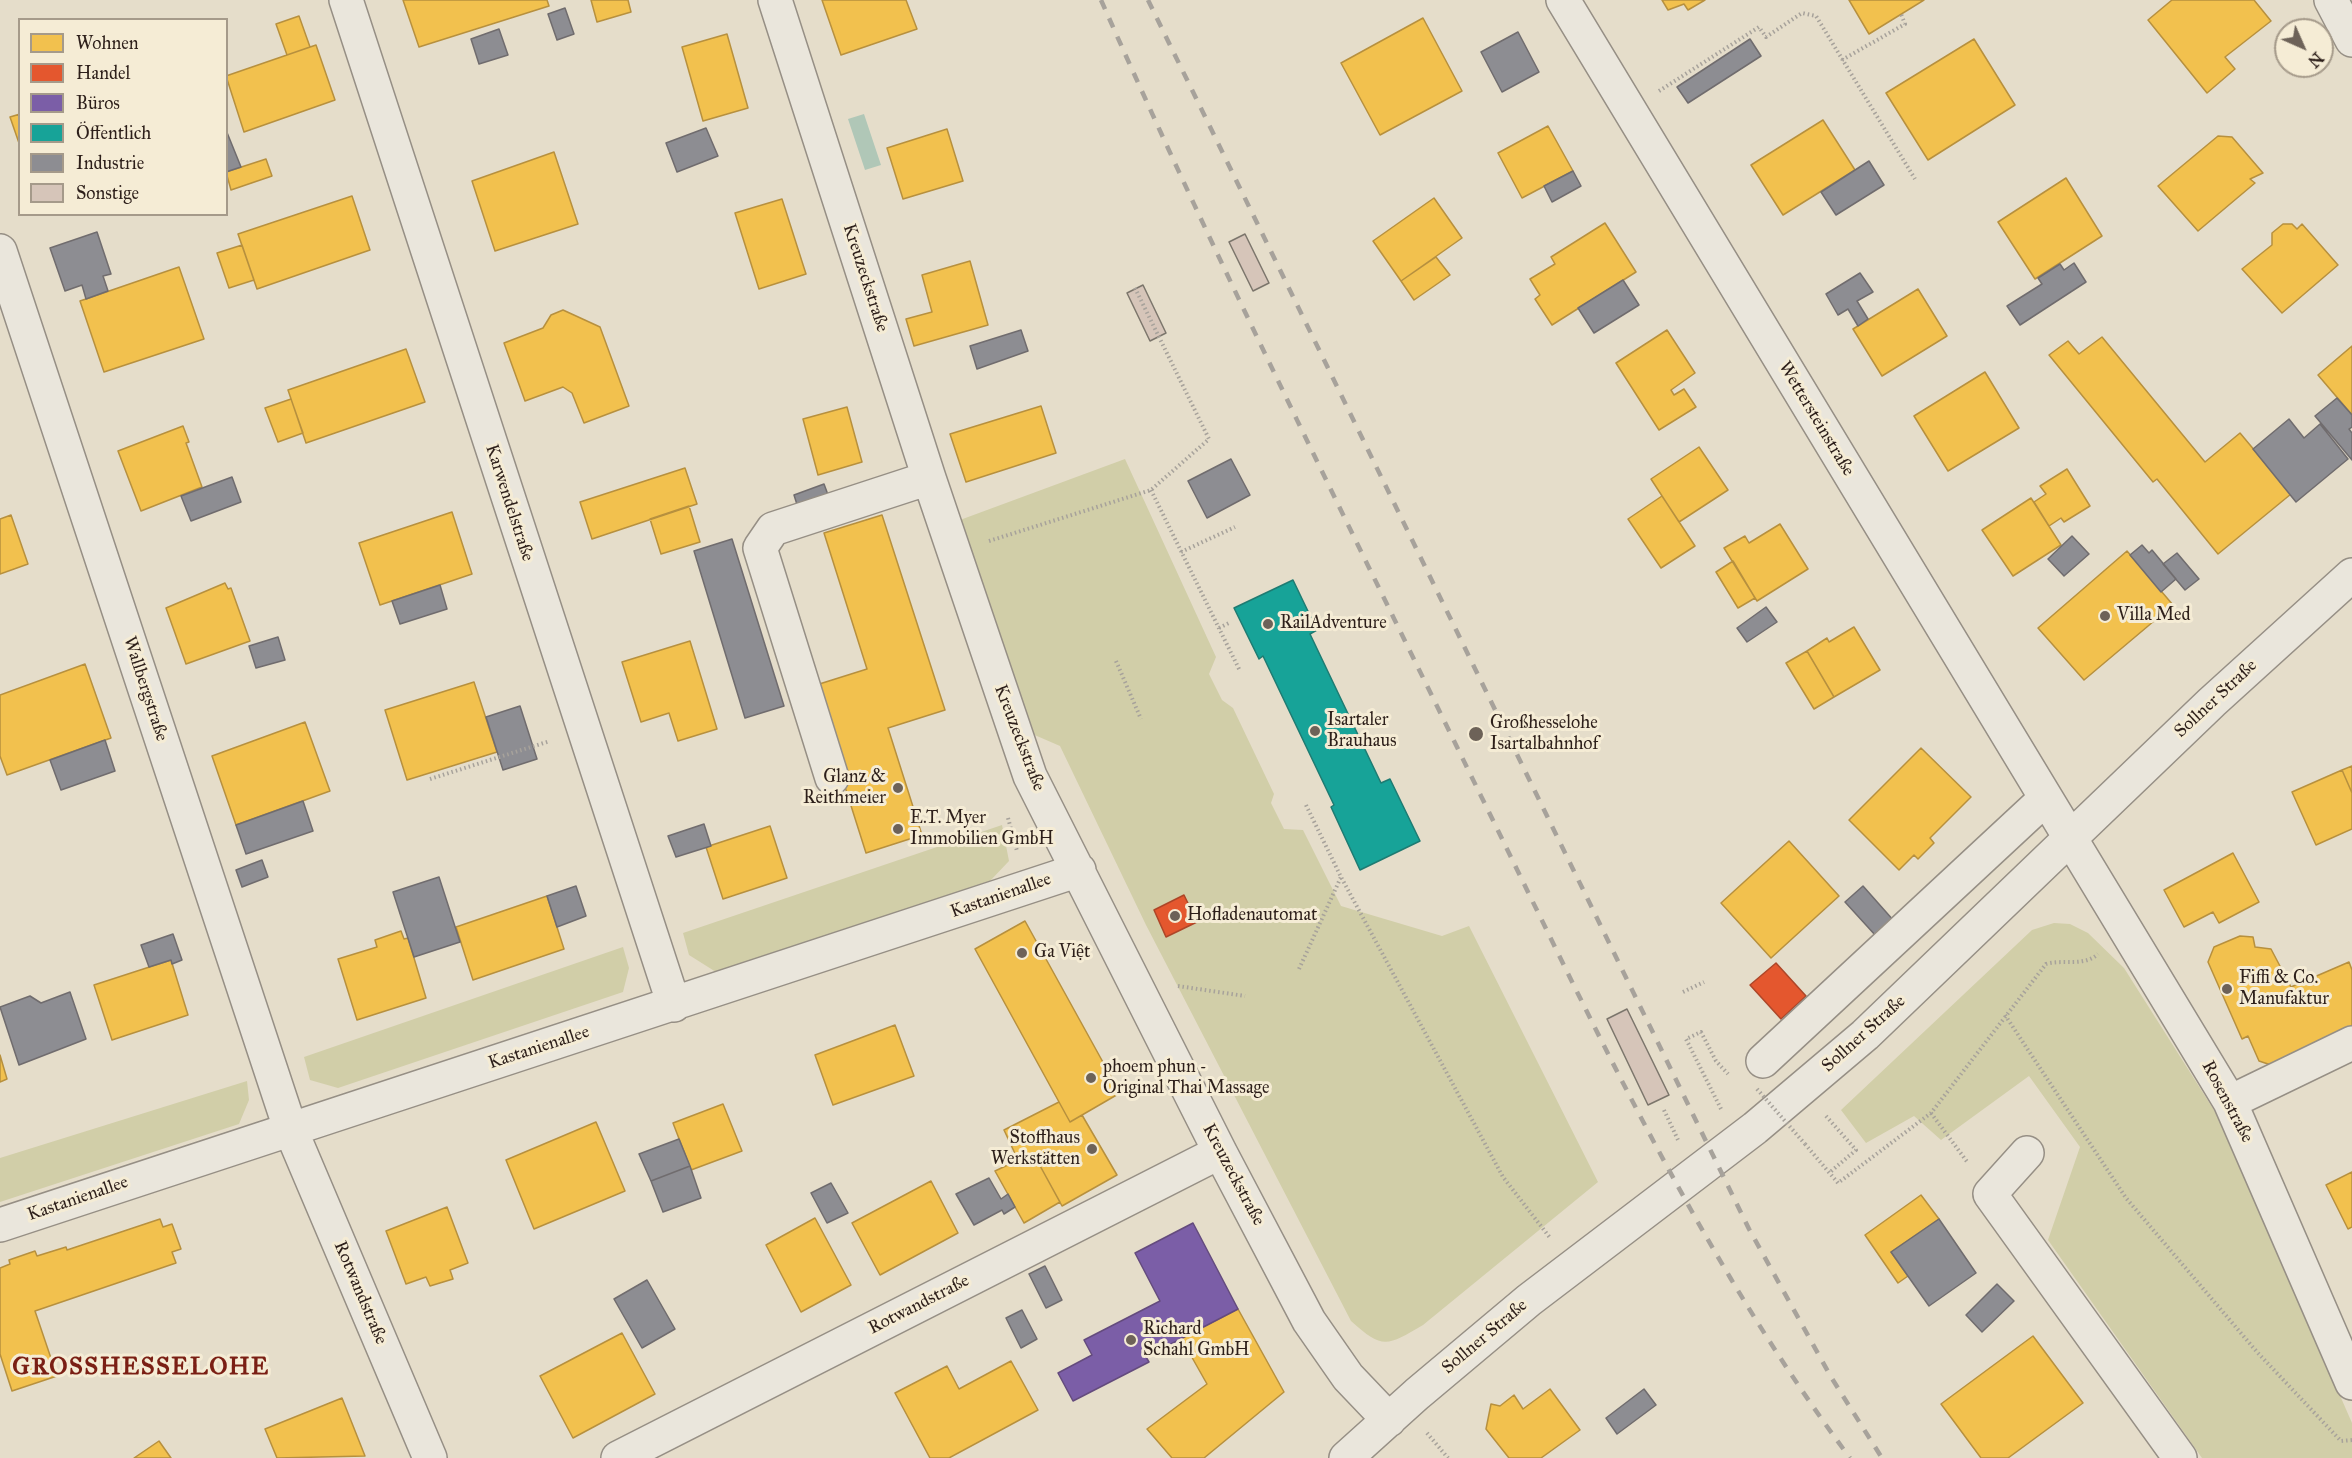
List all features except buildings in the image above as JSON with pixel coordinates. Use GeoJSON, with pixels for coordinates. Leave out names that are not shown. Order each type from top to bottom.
{"type":"FeatureCollection","features":[{"type":"Feature","properties":{"kind":"street","name":"Karwendelstraße"},"geometry":{"type":"LineString","coordinates":[[346,0],[582,731],[674,1005]]}},
{"type":"Feature","properties":{"kind":"street","name":"Kreuzeckstraße"},"geometry":{"type":"LineString","coordinates":[[775,0],[929,478],[1030,776],[1220,1152],[1310,1321],[1348,1377],[1389,1420]]}},
{"type":"Feature","properties":{"kind":"street","name":"Wettersteinstraße"},"geometry":{"type":"LineString","coordinates":[[1563,0],[2070,838]]}},
{"type":"Feature","properties":{"kind":"street"},"geometry":{"type":"LineString","coordinates":[[2331,0],[2352,40]]}},
{"type":"Feature","properties":{"kind":"street","name":"Wallbergstraße"},"geometry":{"type":"LineString","coordinates":[[0,251],[290,1128]]}},
{"type":"Feature","properties":{"kind":"street"},"geometry":{"type":"LineString","coordinates":[[832,778],[760,548],[773,529],[929,478]]}},
{"type":"Feature","properties":{"kind":"street","name":"Sollner Straße"},"geometry":{"type":"LineString","coordinates":[[1346,1458],[1529,1300],[1755,1128],[1865,1035],[2236,680],[2352,575]]}},
{"type":"Feature","properties":{"kind":"street"},"geometry":{"type":"LineString","coordinates":[[1760,1075],[2045,799]]}},
{"type":"Feature","properties":{"kind":"street","name":"Rosenstraße"},"geometry":{"type":"LineString","coordinates":[[2070,838],[2230,1102],[2352,1383]]}},
{"type":"Feature","properties":{"kind":"street","name":"Kastanienallee"},"geometry":{"type":"LineString","coordinates":[[0,1226],[290,1128],[674,1005],[1078,870]]}},
{"type":"Feature","properties":{"kind":"street"},"geometry":{"type":"LineString","coordinates":[[2230,1102],[2352,1043]]}},
{"type":"Feature","properties":{"kind":"street","name":"Rotwandstraße"},"geometry":{"type":"LineString","coordinates":[[290,1128],[430,1458]]}},
{"type":"Feature","properties":{"kind":"street","name":"Rotwandstraße"},"geometry":{"type":"LineString","coordinates":[[618,1458],[1220,1152]]}},
{"type":"Feature","properties":{"kind":"street"},"geometry":{"type":"LineString","coordinates":[[2027,1153],[1990,1194],[2180,1458]]}},
{"type":"Feature","properties":{"kind":"path"},"geometry":{"type":"LineString","coordinates":[[1652,95],[1759,27],[1766,37],[1802,13],[1816,16],[1915,179]]}},
{"type":"Feature","properties":{"kind":"path"},"geometry":{"type":"LineString","coordinates":[[1842,60],[1905,24],[1901,14]]}},
{"type":"Feature","properties":{"kind":"path"},"geometry":{"type":"LineString","coordinates":[[954,552],[1151,490],[1209,439],[1134,286]]}},
{"type":"Feature","properties":{"kind":"path"},"geometry":{"type":"LineString","coordinates":[[1151,490],[1240,670]]}},
{"type":"Feature","properties":{"kind":"path"},"geometry":{"type":"LineString","coordinates":[[1181,552],[1235,526]]}},
{"type":"Feature","properties":{"kind":"path"},"geometry":{"type":"LineString","coordinates":[[1219,628],[1231,622]]}},
{"type":"Feature","properties":{"kind":"path"},"geometry":{"type":"LineString","coordinates":[[1116,662],[1141,719]]}},
{"type":"Feature","properties":{"kind":"path"},"geometry":{"type":"LineString","coordinates":[[430,779],[582,731]]}},
{"type":"Feature","properties":{"kind":"path"},"geometry":{"type":"LineString","coordinates":[[1306,805],[1341,877],[1503,1177],[1552,1240]]}},
{"type":"Feature","properties":{"kind":"path"},"geometry":{"type":"LineString","coordinates":[[1299,969],[1341,877]]}},
{"type":"Feature","properties":{"kind":"path"},"geometry":{"type":"LineString","coordinates":[[1760,1075],[1805,1144],[1838,1183],[1931,1113],[2046,963],[2092,960],[2104,945]]}},
{"type":"Feature","properties":{"kind":"path"},"geometry":{"type":"LineString","coordinates":[[1683,992],[1704,982]]}},
{"type":"Feature","properties":{"kind":"path"},"geometry":{"type":"LineString","coordinates":[[1170,984],[1245,996]]}},
{"type":"Feature","properties":{"kind":"path"},"geometry":{"type":"LineString","coordinates":[[2005,1015],[2126,1198],[2257,1352],[2341,1441],[2352,1440]]}},
{"type":"Feature","properties":{"kind":"path"},"geometry":{"type":"LineString","coordinates":[[1715,1098],[1686,1039],[1701,1032],[1716,1061],[1726,1073],[1736,1076]]}},
{"type":"Feature","properties":{"kind":"path"},"geometry":{"type":"LineString","coordinates":[[1664,1110],[1679,1144]]}},
{"type":"Feature","properties":{"kind":"path"},"geometry":{"type":"LineString","coordinates":[[1931,1113],[1990,1194]]}},
{"type":"Feature","properties":{"kind":"path"},"geometry":{"type":"LineString","coordinates":[[1829,1173],[1856,1150],[1831,1121]]}},
{"type":"Feature","properties":{"kind":"path"},"geometry":{"type":"LineString","coordinates":[[1432,1437],[1448,1458]]}},
{"type":"Feature","properties":{"kind":"shaded area"},"geometry":{"type":"Polygon","coordinates":[[[864,114],[881,165],[865,170],[848,119],[864,114]]]}},
{"type":"Feature","properties":{"kind":"shaded area"},"geometry":{"type":"Polygon","coordinates":[[[1125,459],[1216,657],[1209,674],[1222,700],[1233,708],[1274,794],[1271,803],[1284,829],[1303,830],[1341,906],[1442,936],[1469,926],[1598,1182],[1423,1325],[1393,1341],[1378,1341],[1351,1321],[1146,925],[1060,746],[1030,733],[960,520],[1125,459]]]}},
{"type":"Feature","properties":{"kind":"shaded area"},"geometry":{"type":"Polygon","coordinates":[[[1002,825],[1009,861],[990,881],[716,972],[689,955],[683,933],[1002,825]]]}},
{"type":"Feature","properties":{"kind":"shaded area"},"geometry":{"type":"Polygon","coordinates":[[[2054,923],[2070,924],[2088,933],[2124,968],[2219,1118],[2352,1423],[2352,1458],[2202,1458],[2048,1240],[2080,1147],[2029,1076],[1941,1140],[1914,1116],[1866,1143],[1841,1110],[2032,930],[2054,923]]]}},
{"type":"Feature","properties":{"kind":"shaded area"},"geometry":{"type":"Polygon","coordinates":[[[623,947],[629,968],[623,992],[338,1088],[310,1080],[304,1057],[623,947]]]}},
{"type":"Feature","properties":{"kind":"shaded area"},"geometry":{"type":"Polygon","coordinates":[[[247,1081],[249,1100],[239,1124],[0,1202],[0,1158],[247,1081]]]}},
{"type":"Feature","properties":{"kind":"railway"},"geometry":{"type":"LineString","coordinates":[[1101,0],[1192,201],[1287,400],[1650,1136],[1744,1300],[1795,1380],[1850,1458]]}},
{"type":"Feature","properties":{"kind":"railway"},"geometry":{"type":"LineString","coordinates":[[1148,0],[1749,1229],[1831,1377],[1882,1458]]}},
{"type":"Feature","properties":{"kind":"place","name":"Villa Med"},"geometry":{"type":"Point","coordinates":[2105,616]}},
{"type":"Feature","properties":{"kind":"place","name":"RailAdventure"},"geometry":{"type":"Point","coordinates":[1268,624]}},
{"type":"Feature","properties":{"kind":"place","name":"Isartaler Brauhaus"},"geometry":{"type":"Point","coordinates":[1315,731]}},
{"type":"Feature","properties":{"kind":"place","name":"Großhesselohe Isartalbahnhof"},"geometry":{"type":"Point","coordinates":[1476,734]}},
{"type":"Feature","properties":{"kind":"place","name":"Glanz & Reithmeier"},"geometry":{"type":"Point","coordinates":[898,788]}},
{"type":"Feature","properties":{"kind":"place","name":"E.T. Myer Immobilien GmbH"},"geometry":{"type":"Point","coordinates":[898,829]}},
{"type":"Feature","properties":{"kind":"place","name":"Hofladenautomat"},"geometry":{"type":"Point","coordinates":[1175,916]}},
{"type":"Feature","properties":{"kind":"place","name":"Ga Việt"},"geometry":{"type":"Point","coordinates":[1022,953]}},
{"type":"Feature","properties":{"kind":"place","name":"Fiffi & Co. Manufaktur"},"geometry":{"type":"Point","coordinates":[2227,989]}},
{"type":"Feature","properties":{"kind":"place","name":"phoem phun - Original Thai Massage"},"geometry":{"type":"Point","coordinates":[1091,1078]}},
{"type":"Feature","properties":{"kind":"place","name":"Stoffhaus Werkstätten"},"geometry":{"type":"Point","coordinates":[1092,1149]}},
{"type":"Feature","properties":{"kind":"place","name":"Richard Schahl GmbH"},"geometry":{"type":"Point","coordinates":[1131,1340]}},
{"type":"Feature","properties":{"kind":"district","name":"GROSSHESSELOHE"},"geometry":{"type":"Point","coordinates":[141,1368]}}]}
